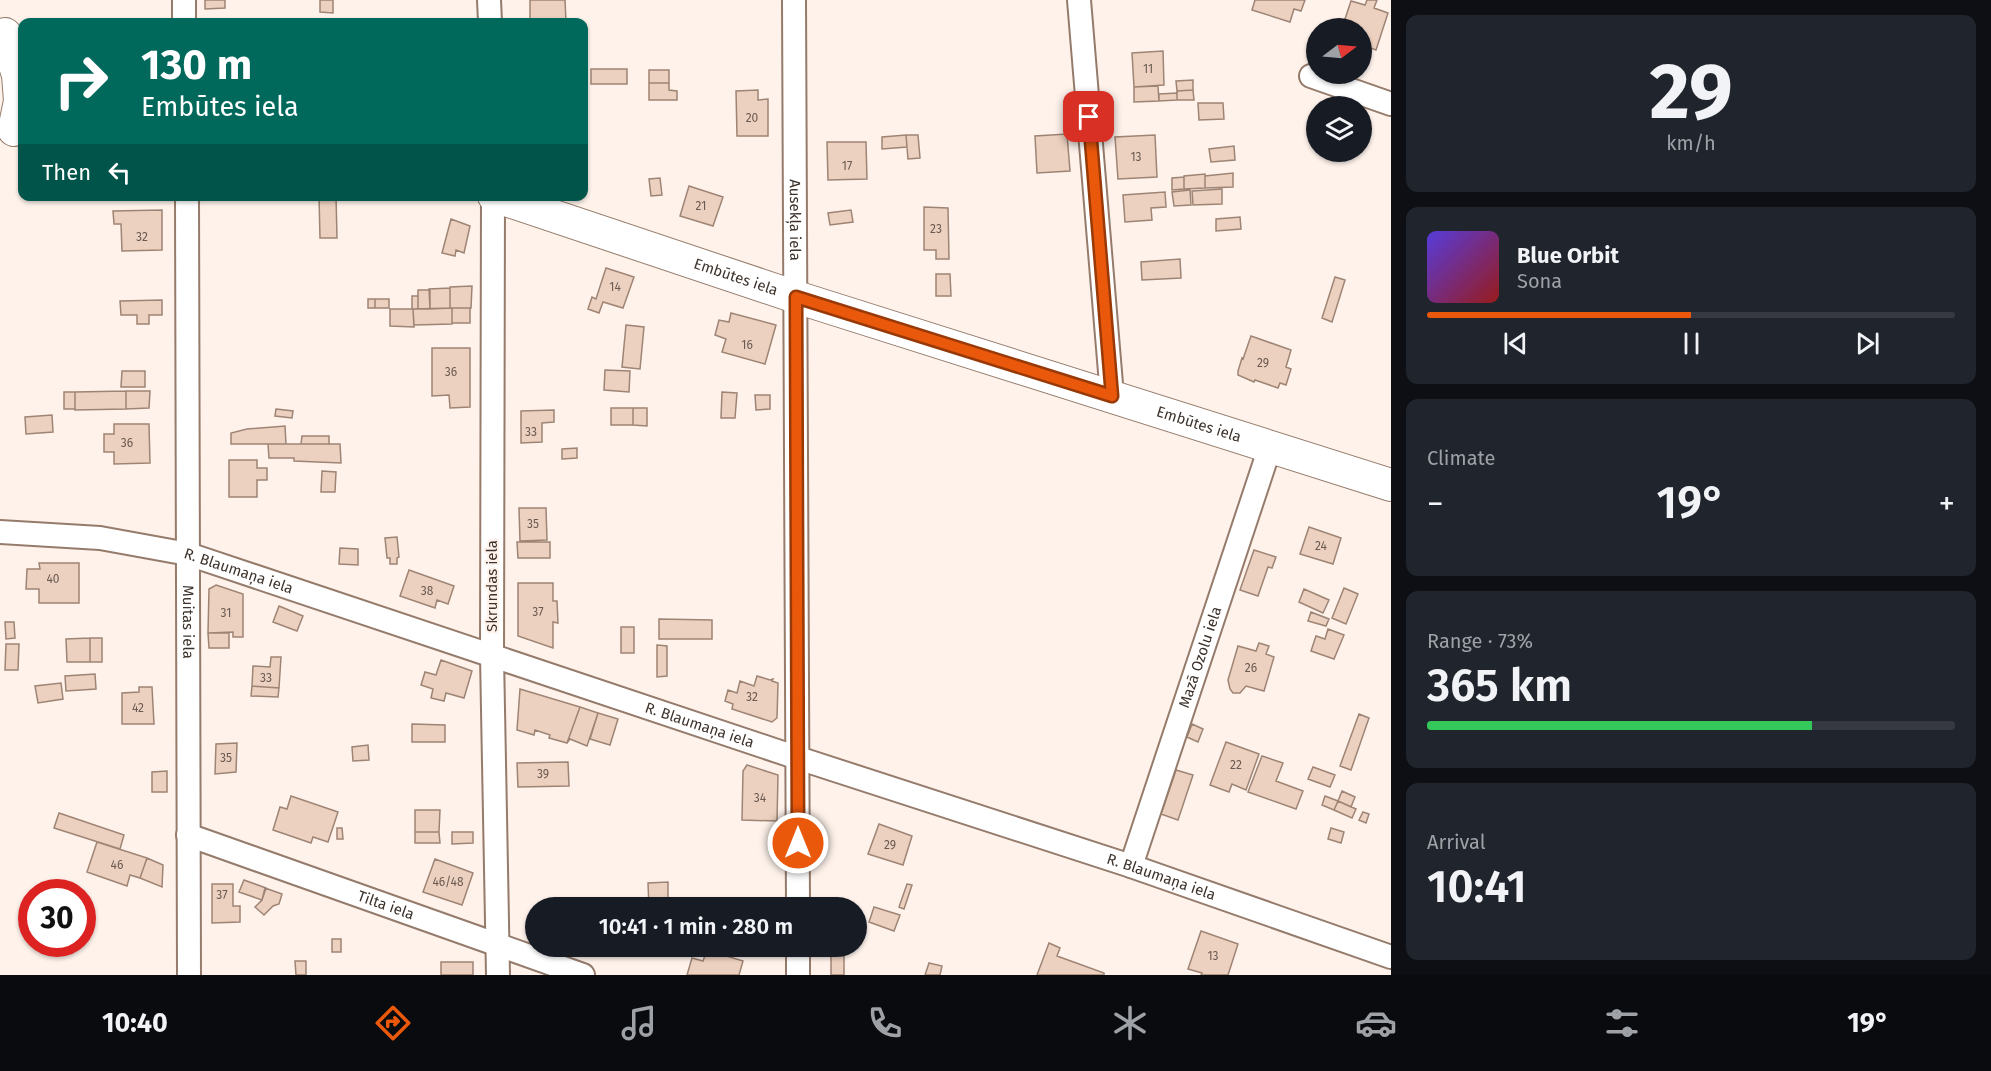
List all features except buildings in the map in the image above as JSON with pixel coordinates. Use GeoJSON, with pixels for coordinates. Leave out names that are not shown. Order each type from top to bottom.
{"type":"FeatureCollection","features":[{"type":"Feature","properties":{"kind":"street"},"geometry":{"type":"LineString","coordinates":[[184,0],[184,18]]}},
{"type":"Feature","properties":{"kind":"street"},"geometry":{"type":"LineString","coordinates":[[489,0],[490,18]]}},
{"type":"Feature","properties":{"kind":"street","name":"Ausekļa iela"},"geometry":{"type":"LineString","coordinates":[[794,0],[798,897]]}},
{"type":"Feature","properties":{"kind":"street"},"geometry":{"type":"LineString","coordinates":[[1079,0],[1112,396]]}},
{"type":"Feature","properties":{"kind":"street"},"geometry":{"type":"LineString","coordinates":[[9,36],[18,75]]}},
{"type":"Feature","properties":{"kind":"street"},"geometry":{"type":"LineString","coordinates":[[1334,84],[1391,104]]}},
{"type":"Feature","properties":{"kind":"street"},"geometry":{"type":"LineString","coordinates":[[12,130],[18,108]]}},
{"type":"Feature","properties":{"kind":"street","name":"Muitas iela"},"geometry":{"type":"LineString","coordinates":[[187,201],[189,975]]}},
{"type":"Feature","properties":{"kind":"street","name":"Skrundas iela"},"geometry":{"type":"LineString","coordinates":[[493,201],[492,656],[498,975]]}},
{"type":"Feature","properties":{"kind":"street","name":"Embūtes iela"},"geometry":{"type":"LineString","coordinates":[[508,201],[796,297],[1391,485]]}},
{"type":"Feature","properties":{"kind":"street","name":"Mazā Ozolu iela"},"geometry":{"type":"LineString","coordinates":[[1131,866],[1270,447]]}},
{"type":"Feature","properties":{"kind":"street","name":"R. Blaumaņa iela"},"geometry":{"type":"LineString","coordinates":[[0,532],[100,538],[188,554],[798,758],[1131,866],[1391,957]]}},
{"type":"Feature","properties":{"kind":"street","name":"Tilta iela"},"geometry":{"type":"LineString","coordinates":[[188,835],[583,975]]}},
{"type":"Feature","properties":{"kind":"street"},"geometry":{"type":"LineString","coordinates":[[798,957],[798,975]]}},
{"type":"Feature","properties":{"kind":"route"},"geometry":{"type":"LineString","coordinates":[[798,843],[796,297],[1112,396],[1089,117]]}}]}
